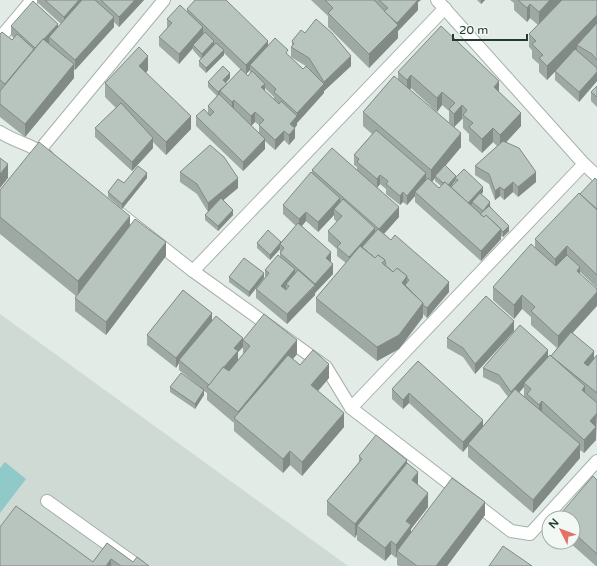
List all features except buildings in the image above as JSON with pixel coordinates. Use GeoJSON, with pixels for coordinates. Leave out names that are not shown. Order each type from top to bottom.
{"type":"FeatureCollection","features":[{"type":"Feature","properties":{"kind":"street"},"geometry":{"type":"LineString","coordinates":[[0,38],[32,0]]}},
{"type":"Feature","properties":{"kind":"street"},"geometry":{"type":"LineString","coordinates":[[40,151],[164,0]]}},
{"type":"Feature","properties":{"kind":"street"},"geometry":{"type":"LineString","coordinates":[[193,271],[441,4],[584,164],[597,176]]}},
{"type":"Feature","properties":{"kind":"street"},"geometry":{"type":"LineString","coordinates":[[0,132],[12,140],[40,151],[58,165]]}},
{"type":"Feature","properties":{"kind":"street"},"geometry":{"type":"LineString","coordinates":[[351,408],[584,164]]}},
{"type":"Feature","properties":{"kind":"street"},"geometry":{"type":"LineString","coordinates":[[107,204],[193,271],[326,368],[351,408],[511,531],[530,534],[597,461]]}},
{"type":"Feature","properties":{"kind":"street"},"geometry":{"type":"LineString","coordinates":[[47,501],[138,566]]}},
{"type":"Feature","properties":{"kind":"shaded area"},"geometry":{"type":"Polygon","coordinates":[[[0,314],[348,566],[0,566],[0,314]]]}},
{"type":"Feature","properties":{"kind":"water"},"geometry":{"type":"Polygon","coordinates":[[[5,462],[26,479],[0,513],[0,468],[5,462]]]}}]}
